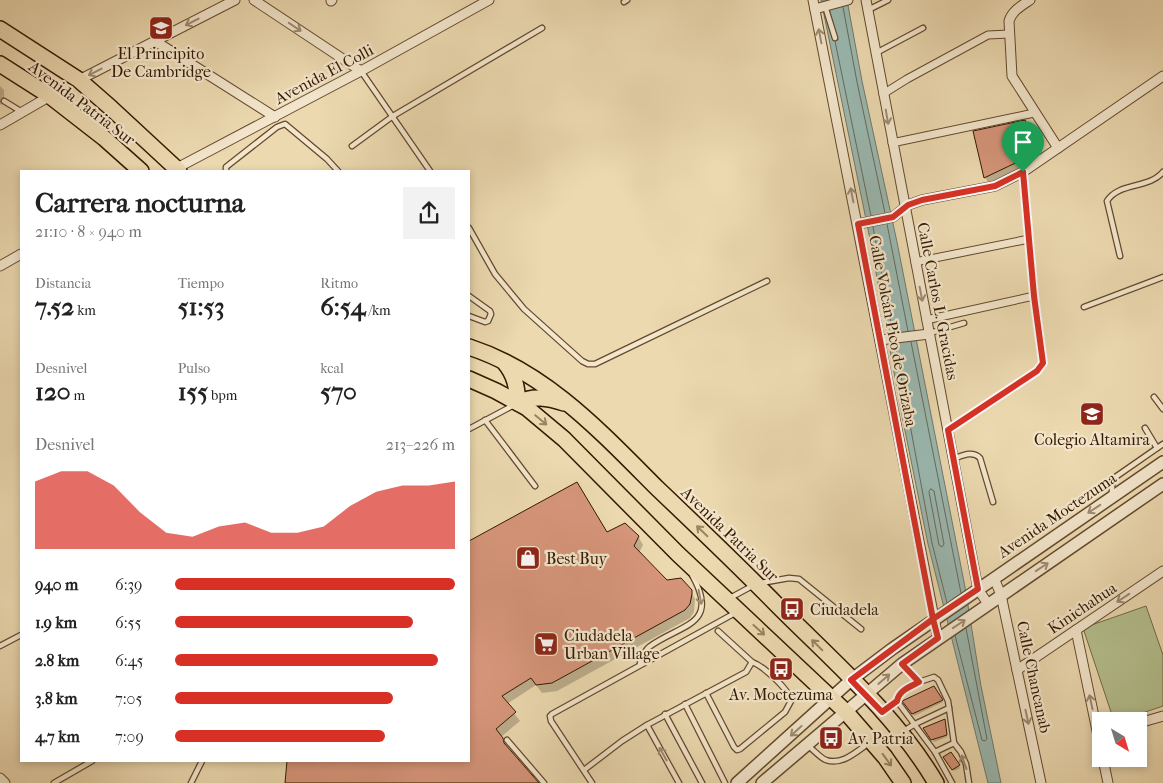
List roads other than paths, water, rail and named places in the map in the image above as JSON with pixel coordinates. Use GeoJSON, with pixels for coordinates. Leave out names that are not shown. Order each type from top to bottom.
{"type":"FeatureCollection","features":[{"type":"Feature","properties":{"kind":"main road","name":"Avenida Patria Sur"},"geometry":{"type":"LineString","coordinates":[[0,29],[79,80],[175,170]]}},
{"type":"Feature","properties":{"kind":"main road","name":"Avenida Patria Sur"},"geometry":{"type":"LineString","coordinates":[[0,64],[50,96],[104,138],[140,170]]}},
{"type":"Feature","properties":{"kind":"main road","name":"Avenida Patria Sur"},"geometry":{"type":"LineString","coordinates":[[470,347],[515,366],[584,416],[756,584],[866,695],[901,732],[937,775]]}},
{"type":"Feature","properties":{"kind":"main road"},"geometry":{"type":"LineString","coordinates":[[502,360],[514,377],[518,403]]}},
{"type":"Feature","properties":{"kind":"main road"},"geometry":{"type":"LineString","coordinates":[[470,379],[527,408],[564,439],[678,554],[846,712],[872,741],[903,783]]}},
{"type":"Feature","properties":{"kind":"main road"},"geometry":{"type":"LineString","coordinates":[[518,403],[526,399],[535,398],[552,400],[570,406]]}},
{"type":"Feature","properties":{"kind":"street"},"geometry":{"type":"LineString","coordinates":[[79,80],[236,0]]}},
{"type":"Feature","properties":{"kind":"street"},"geometry":{"type":"LineString","coordinates":[[254,0],[361,71]]}},
{"type":"Feature","properties":{"kind":"street","name":"Avenida El Colli"},"geometry":{"type":"LineString","coordinates":[[175,170],[361,71],[472,4],[489,0]]}},
{"type":"Feature","properties":{"kind":"street"},"geometry":{"type":"LineString","coordinates":[[814,4],[825,6],[848,0]]}},
{"type":"Feature","properties":{"kind":"street","name":"Calle Carlos L. Gracidas"},"geometry":{"type":"LineString","coordinates":[[866,0],[904,208],[948,430],[973,592],[988,604]]}},
{"type":"Feature","properties":{"kind":"street"},"geometry":{"type":"LineString","coordinates":[[1030,0],[1011,16],[1009,34],[1012,76],[1058,148]]}},
{"type":"Feature","properties":{"kind":"street","name":"Calle Volcán Pico de Orizaba"},"geometry":{"type":"LineString","coordinates":[[814,4],[861,224],[941,636]]}},
{"type":"Feature","properties":{"kind":"street"},"geometry":{"type":"LineString","coordinates":[[883,94],[988,35],[1009,34]]}},
{"type":"Feature","properties":{"kind":"street"},"geometry":{"type":"LineString","coordinates":[[155,41],[274,117]]}},
{"type":"Feature","properties":{"kind":"street"},"geometry":{"type":"LineString","coordinates":[[861,224],[893,217],[912,203],[922,200],[995,186],[1023,172],[1163,76]]}},
{"type":"Feature","properties":{"kind":"street"},"geometry":{"type":"LineString","coordinates":[[0,125],[50,96]]}},
{"type":"Feature","properties":{"kind":"street"},"geometry":{"type":"LineString","coordinates":[[892,143],[1034,113]]}},
{"type":"Feature","properties":{"kind":"street"},"geometry":{"type":"LineString","coordinates":[[948,430],[1037,371],[1043,363],[1034,296],[1023,172]]}},
{"type":"Feature","properties":{"kind":"street"},"geometry":{"type":"LineString","coordinates":[[915,262],[1029,239]]}},
{"type":"Feature","properties":{"kind":"street"},"geometry":{"type":"LineString","coordinates":[[0,266],[20,255]]}},
{"type":"Feature","properties":{"kind":"street"},"geometry":{"type":"LineString","coordinates":[[926,320],[1034,296]]}},
{"type":"Feature","properties":{"kind":"street"},"geometry":{"type":"LineString","coordinates":[[883,339],[929,334]]}},
{"type":"Feature","properties":{"kind":"street","name":"Avenida Moctezuma"},"geometry":{"type":"LineString","coordinates":[[737,783],[851,680],[938,616],[1163,462]]}},
{"type":"Feature","properties":{"kind":"street"},"geometry":{"type":"LineString","coordinates":[[762,783],[902,664],[1163,484]]}},
{"type":"Feature","properties":{"kind":"street","name":"Kinichahua"},"geometry":{"type":"LineString","coordinates":[[1017,670],[1163,571]]}},
{"type":"Feature","properties":{"kind":"street","name":"Calle Chancanab"},"geometry":{"type":"LineString","coordinates":[[994,578],[1001,595],[1041,783]]}},
{"type":"Feature","properties":{"kind":"street"},"geometry":{"type":"LineString","coordinates":[[1076,630],[1095,712]]}},
{"type":"Feature","properties":{"kind":"street"},"geometry":{"type":"LineString","coordinates":[[1148,721],[1163,716]]}},
{"type":"Feature","properties":{"kind":"street"},"geometry":{"type":"LineString","coordinates":[[1105,768],[1108,783]]}},
{"type":"Feature","properties":{"kind":"street"},"geometry":{"type":"LineString","coordinates":[[0,778],[5,783]]}},
{"type":"Feature","properties":{"kind":"lane"},"geometry":{"type":"LineString","coordinates":[[868,10],[888,0]]}},
{"type":"Feature","properties":{"kind":"lane"},"geometry":{"type":"LineString","coordinates":[[825,6],[835,38]]}},
{"type":"Feature","properties":{"kind":"lane"},"geometry":{"type":"LineString","coordinates":[[352,146],[393,116],[542,28]]}},
{"type":"Feature","properties":{"kind":"lane"},"geometry":{"type":"LineString","coordinates":[[876,53],[923,28]]}},
{"type":"Feature","properties":{"kind":"lane"},"geometry":{"type":"LineString","coordinates":[[361,71],[429,170]]}},
{"type":"Feature","properties":{"kind":"lane"},"geometry":{"type":"LineString","coordinates":[[4,101],[23,112]]}},
{"type":"Feature","properties":{"kind":"lane"},"geometry":{"type":"LineString","coordinates":[[226,170],[226,167],[285,124],[322,154],[337,170]]}},
{"type":"Feature","properties":{"kind":"lane"},"geometry":{"type":"LineString","coordinates":[[1120,256],[1107,201],[1112,193],[1160,177],[1163,172]]}},
{"type":"Feature","properties":{"kind":"lane"},"geometry":{"type":"LineString","coordinates":[[470,230],[495,274],[524,309],[582,361],[588,364],[595,364],[767,281]]}},
{"type":"Feature","properties":{"kind":"lane"},"geometry":{"type":"LineString","coordinates":[[1084,307],[1163,277]]}},
{"type":"Feature","properties":{"kind":"lane"},"geometry":{"type":"LineString","coordinates":[[470,297],[490,311],[491,314],[488,321],[485,322],[470,316]]}},
{"type":"Feature","properties":{"kind":"lane"},"geometry":{"type":"LineString","coordinates":[[929,334],[964,323]]}},
{"type":"Feature","properties":{"kind":"lane"},"geometry":{"type":"LineString","coordinates":[[1154,397],[1163,409]]}},
{"type":"Feature","properties":{"kind":"lane"},"geometry":{"type":"LineString","coordinates":[[470,428],[518,403]]}},
{"type":"Feature","properties":{"kind":"lane"},"geometry":{"type":"LineString","coordinates":[[485,420],[535,486]]}},
{"type":"Feature","properties":{"kind":"lane"},"geometry":{"type":"LineString","coordinates":[[1145,428],[1157,448]]}},
{"type":"Feature","properties":{"kind":"lane"},"geometry":{"type":"LineString","coordinates":[[1104,484],[1163,444]]}},
{"type":"Feature","properties":{"kind":"lane"},"geometry":{"type":"LineString","coordinates":[[953,459],[970,453],[976,454],[980,458],[993,502]]}},
{"type":"Feature","properties":{"kind":"lane"},"geometry":{"type":"LineString","coordinates":[[1113,496],[1112,485],[1114,478]]}},
{"type":"Feature","properties":{"kind":"lane"},"geometry":{"type":"LineString","coordinates":[[639,665],[647,648],[690,625],[697,618],[701,610],[701,595],[693,577],[678,554]]}},
{"type":"Feature","properties":{"kind":"lane"},"geometry":{"type":"LineString","coordinates":[[726,600],[756,584],[789,578],[799,579],[861,629]]}},
{"type":"Feature","properties":{"kind":"lane"},"geometry":{"type":"LineString","coordinates":[[592,783],[550,716],[567,704],[739,611]]}},
{"type":"Feature","properties":{"kind":"lane"},"geometry":{"type":"LineString","coordinates":[[706,693],[737,750],[785,712],[791,701],[788,694],[766,670],[752,662],[718,631]]}},
{"type":"Feature","properties":{"kind":"lane"},"geometry":{"type":"LineString","coordinates":[[0,646],[20,636]]}},
{"type":"Feature","properties":{"kind":"lane"},"geometry":{"type":"LineString","coordinates":[[584,770],[616,745],[665,714],[746,672],[752,662]]}},
{"type":"Feature","properties":{"kind":"lane"},"geometry":{"type":"LineString","coordinates":[[902,664],[919,682]]}},
{"type":"Feature","properties":{"kind":"lane"},"geometry":{"type":"LineString","coordinates":[[882,712],[897,701],[900,693],[919,682],[934,677],[938,680],[950,708],[950,722],[954,743],[961,752],[966,764],[968,782]]}},
{"type":"Feature","properties":{"kind":"lane"},"geometry":{"type":"LineString","coordinates":[[897,701],[935,752],[937,775],[952,783]]}},
{"type":"Feature","properties":{"kind":"lane"},"geometry":{"type":"LineString","coordinates":[[685,704],[725,783]]}},
{"type":"Feature","properties":{"kind":"lane"},"geometry":{"type":"LineString","coordinates":[[901,732],[950,708]]}},
{"type":"Feature","properties":{"kind":"lane"},"geometry":{"type":"LineString","coordinates":[[665,714],[702,783]]}},
{"type":"Feature","properties":{"kind":"lane"},"geometry":{"type":"LineString","coordinates":[[647,725],[679,783]]}},
{"type":"Feature","properties":{"kind":"lane"},"geometry":{"type":"LineString","coordinates":[[507,740],[544,783]]}},
{"type":"Feature","properties":{"kind":"lane"},"geometry":{"type":"LineString","coordinates":[[806,744],[826,760],[835,760],[846,759],[872,741]]}},
{"type":"Feature","properties":{"kind":"lane"},"geometry":{"type":"LineString","coordinates":[[935,752],[954,743]]}},
{"type":"Feature","properties":{"kind":"lane"},"geometry":{"type":"LineString","coordinates":[[54,783],[90,762]]}},
{"type":"Feature","properties":{"kind":"lane"},"geometry":{"type":"LineString","coordinates":[[191,783],[202,762]]}},
{"type":"Feature","properties":{"kind":"water"},"geometry":{"type":"Polygon","coordinates":[[[821,0],[847,0],[965,587],[981,686],[1001,783],[988,783],[928,544],[902,416],[870,239],[821,0]]]}},
{"type":"Feature","properties":{"kind":"place","name":"El Principito De Cambridge"},"geometry":{"type":"Point","coordinates":[161,28]}},
{"type":"Feature","properties":{"kind":"place","name":"Colegio Altamira"},"geometry":{"type":"Point","coordinates":[1092,414]}},
{"type":"Feature","properties":{"kind":"place","name":"Best Buy"},"geometry":{"type":"Point","coordinates":[528,558]}},
{"type":"Feature","properties":{"kind":"place","name":"Ciudadela"},"geometry":{"type":"Point","coordinates":[792,609]}},
{"type":"Feature","properties":{"kind":"place","name":"Ciudadela Urban Village"},"geometry":{"type":"Point","coordinates":[546,644]}},
{"type":"Feature","properties":{"kind":"place","name":"Av. Moctezuma"},"geometry":{"type":"Point","coordinates":[781,669]}},
{"type":"Feature","properties":{"kind":"place","name":"Av. Patria"},"geometry":{"type":"Point","coordinates":[831,738]}}]}
